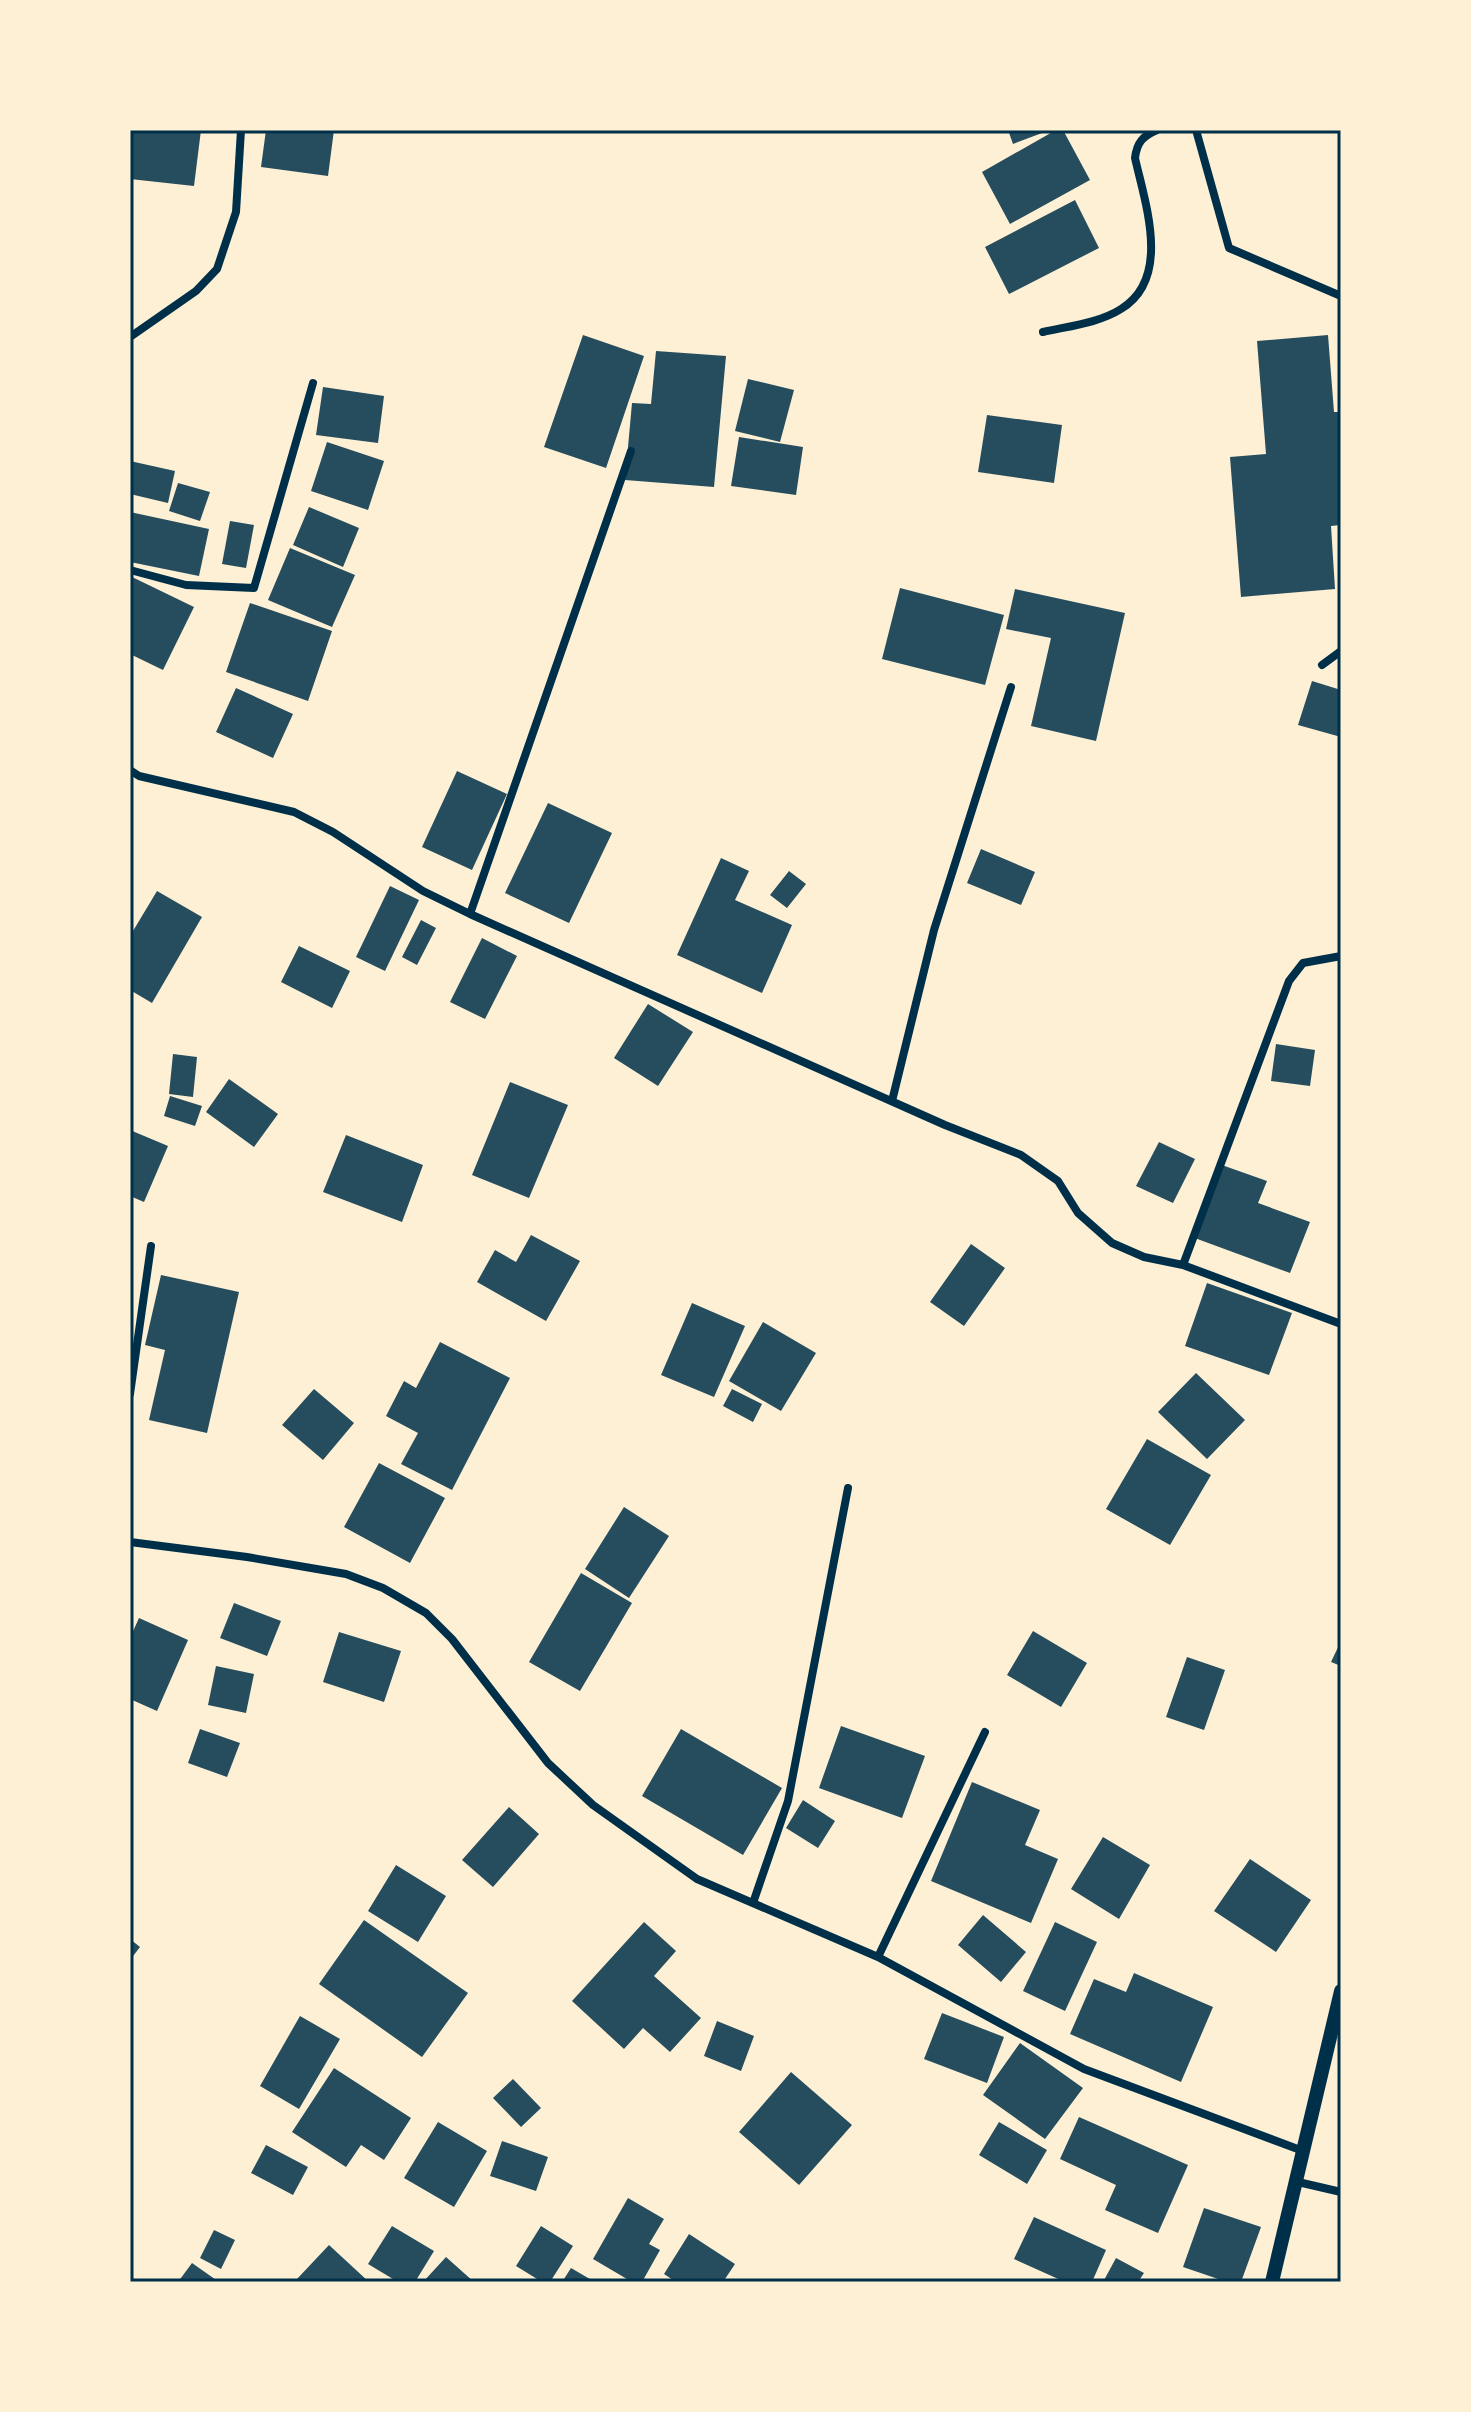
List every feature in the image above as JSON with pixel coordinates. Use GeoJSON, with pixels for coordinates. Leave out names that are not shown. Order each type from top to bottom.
{"type":"FeatureCollection","features":[{"type":"Feature","properties":{"kind":"street"},"geometry":{"type":"LineString","coordinates":[[130,337],[196,291],[217,269],[236,212],[241,130]]}},
{"type":"Feature","properties":{"kind":"street"},"geometry":{"type":"LineString","coordinates":[[1043,332],[1100,319],[1124,308],[1145,280],[1151,269],[1152,238],[1135,158],[1136,145],[1145,135],[1157,130]]}},
{"type":"Feature","properties":{"kind":"street"},"geometry":{"type":"LineString","coordinates":[[1196,130],[1229,248],[1341,296]]}},
{"type":"Feature","properties":{"kind":"street"},"geometry":{"type":"LineString","coordinates":[[130,570],[186,585],[254,588],[313,383]]}},
{"type":"Feature","properties":{"kind":"street"},"geometry":{"type":"LineString","coordinates":[[470,914],[631,451]]}},
{"type":"Feature","properties":{"kind":"street"},"geometry":{"type":"LineString","coordinates":[[1322,665],[1341,651]]}},
{"type":"Feature","properties":{"kind":"street"},"geometry":{"type":"LineString","coordinates":[[892,1101],[934,930],[1011,687]]}},
{"type":"Feature","properties":{"kind":"street"},"geometry":{"type":"LineString","coordinates":[[130,770],[139,776],[294,812],[333,832],[423,891],[470,914],[1021,1155],[1058,1181],[1078,1213],[1112,1243],[1144,1257],[1183,1265],[1341,1324]]}},
{"type":"Feature","properties":{"kind":"street"},"geometry":{"type":"LineString","coordinates":[[1183,1265],[1289,981],[1303,963],[1341,956]]}},
{"type":"Feature","properties":{"kind":"street"},"geometry":{"type":"LineString","coordinates":[[130,1394],[151,1246]]}},
{"type":"Feature","properties":{"kind":"street"},"geometry":{"type":"LineString","coordinates":[[753,1903],[788,1801],[848,1488]]}},
{"type":"Feature","properties":{"kind":"street"},"geometry":{"type":"LineString","coordinates":[[130,1542],[346,1574],[394,1594],[426,1613],[452,1639],[548,1763],[593,1805],[697,1879],[878,1957],[1084,2069],[1303,2151]]}},
{"type":"Feature","properties":{"kind":"street"},"geometry":{"type":"LineString","coordinates":[[878,1957],[985,1732]]}},
{"type":"Feature","properties":{"kind":"street"},"geometry":{"type":"LineString","coordinates":[[1272,2282],[1341,1991]]}},
{"type":"Feature","properties":{"kind":"street"},"geometry":{"type":"LineString","coordinates":[[1298,2182],[1341,2192]]}},
{"type":"Feature","properties":{"kind":"building"},"geometry":{"type":"Polygon","coordinates":[[[130,130],[201,130],[194,186],[130,179],[130,130]]]}},
{"type":"Feature","properties":{"kind":"building"},"geometry":{"type":"Polygon","coordinates":[[[266,130],[334,130],[328,176],[261,167],[266,130]]]}},
{"type":"Feature","properties":{"kind":"building"},"geometry":{"type":"Polygon","coordinates":[[[1008,130],[1050,130],[1013,144],[1008,130]]]}},
{"type":"Feature","properties":{"kind":"building"},"geometry":{"type":"Polygon","coordinates":[[[1056,130],[1063,130],[1090,180],[1010,224],[982,172],[1056,130]]]}},
{"type":"Feature","properties":{"kind":"building"},"geometry":{"type":"Polygon","coordinates":[[[1075,200],[1099,248],[1009,294],[985,247],[1075,200]]]}},
{"type":"Feature","properties":{"kind":"building"},"geometry":{"type":"Polygon","coordinates":[[[583,335],[644,356],[606,468],[544,447],[583,335]]]}},
{"type":"Feature","properties":{"kind":"building"},"geometry":{"type":"Polygon","coordinates":[[[1328,335],[1334,412],[1341,412],[1341,525],[1331,526],[1335,589],[1241,597],[1230,457],[1266,454],[1257,341],[1328,335]]]}},
{"type":"Feature","properties":{"kind":"building"},"geometry":{"type":"Polygon","coordinates":[[[656,351],[726,356],[714,487],[625,480],[632,403],[651,404],[656,351]]]}},
{"type":"Feature","properties":{"kind":"building"},"geometry":{"type":"Polygon","coordinates":[[[748,379],[794,390],[780,442],[735,431],[748,379]]]}},
{"type":"Feature","properties":{"kind":"building"},"geometry":{"type":"Polygon","coordinates":[[[323,387],[384,396],[378,443],[316,435],[323,387]]]}},
{"type":"Feature","properties":{"kind":"building"},"geometry":{"type":"Polygon","coordinates":[[[987,415],[1062,425],[1054,483],[978,472],[987,415]]]}},
{"type":"Feature","properties":{"kind":"building"},"geometry":{"type":"Polygon","coordinates":[[[739,437],[803,447],[796,495],[731,486],[739,437]]]}},
{"type":"Feature","properties":{"kind":"building"},"geometry":{"type":"Polygon","coordinates":[[[327,442],[384,461],[368,510],[311,491],[327,442]]]}},
{"type":"Feature","properties":{"kind":"building"},"geometry":{"type":"Polygon","coordinates":[[[130,461],[175,471],[168,503],[130,494],[130,461]]]}},
{"type":"Feature","properties":{"kind":"building"},"geometry":{"type":"Polygon","coordinates":[[[178,483],[210,492],[200,521],[169,511],[178,483]]]}},
{"type":"Feature","properties":{"kind":"building"},"geometry":{"type":"Polygon","coordinates":[[[309,507],[359,528],[343,567],[293,545],[309,507]]]}},
{"type":"Feature","properties":{"kind":"building"},"geometry":{"type":"Polygon","coordinates":[[[130,512],[209,529],[199,576],[130,562],[130,512]]]}},
{"type":"Feature","properties":{"kind":"building"},"geometry":{"type":"Polygon","coordinates":[[[230,521],[254,525],[246,568],[222,564],[230,521]]]}},
{"type":"Feature","properties":{"kind":"building"},"geometry":{"type":"Polygon","coordinates":[[[290,548],[355,575],[332,627],[268,600],[290,548]]]}},
{"type":"Feature","properties":{"kind":"building"},"geometry":{"type":"Polygon","coordinates":[[[130,576],[194,607],[163,670],[130,654],[130,576]]]}},
{"type":"Feature","properties":{"kind":"building"},"geometry":{"type":"Polygon","coordinates":[[[900,588],[1004,615],[985,685],[882,659],[900,588]]]}},
{"type":"Feature","properties":{"kind":"building"},"geometry":{"type":"Polygon","coordinates":[[[1015,589],[1125,613],[1096,741],[1031,726],[1051,638],[1006,629],[1015,589]]]}},
{"type":"Feature","properties":{"kind":"building"},"geometry":{"type":"Polygon","coordinates":[[[250,603],[332,631],[308,701],[226,672],[250,603]]]}},
{"type":"Feature","properties":{"kind":"building"},"geometry":{"type":"Polygon","coordinates":[[[1312,681],[1341,690],[1341,737],[1298,725],[1312,681]]]}},
{"type":"Feature","properties":{"kind":"building"},"geometry":{"type":"Polygon","coordinates":[[[236,688],[293,714],[273,758],[216,732],[236,688]]]}},
{"type":"Feature","properties":{"kind":"building"},"geometry":{"type":"Polygon","coordinates":[[[457,771],[507,794],[472,870],[422,847],[457,771]]]}},
{"type":"Feature","properties":{"kind":"building"},"geometry":{"type":"Polygon","coordinates":[[[548,803],[612,833],[569,923],[505,893],[548,803]]]}},
{"type":"Feature","properties":{"kind":"building"},"geometry":{"type":"Polygon","coordinates":[[[981,849],[1035,872],[1021,905],[967,883],[981,849]]]}},
{"type":"Feature","properties":{"kind":"building"},"geometry":{"type":"Polygon","coordinates":[[[721,858],[749,871],[735,900],[792,925],[762,993],[677,955],[721,858]]]}},
{"type":"Feature","properties":{"kind":"building"},"geometry":{"type":"Polygon","coordinates":[[[789,871],[806,884],[787,908],[770,895],[789,871]]]}},
{"type":"Feature","properties":{"kind":"building"},"geometry":{"type":"Polygon","coordinates":[[[390,886],[419,900],[385,971],[356,957],[390,886]]]}},
{"type":"Feature","properties":{"kind":"building"},"geometry":{"type":"Polygon","coordinates":[[[157,891],[202,917],[152,1003],[130,990],[130,936],[157,891]]]}},
{"type":"Feature","properties":{"kind":"building"},"geometry":{"type":"Polygon","coordinates":[[[421,920],[436,928],[417,965],[402,957],[421,920]]]}},
{"type":"Feature","properties":{"kind":"building"},"geometry":{"type":"Polygon","coordinates":[[[482,938],[517,956],[485,1019],[450,1002],[482,938]]]}},
{"type":"Feature","properties":{"kind":"building"},"geometry":{"type":"Polygon","coordinates":[[[299,946],[350,971],[332,1008],[281,982],[299,946]]]}},
{"type":"Feature","properties":{"kind":"building"},"geometry":{"type":"Polygon","coordinates":[[[648,1004],[693,1032],[658,1086],[614,1058],[648,1004]]]}},
{"type":"Feature","properties":{"kind":"building"},"geometry":{"type":"Polygon","coordinates":[[[1276,1044],[1315,1050],[1310,1086],[1271,1081],[1276,1044]]]}},
{"type":"Feature","properties":{"kind":"building"},"geometry":{"type":"Polygon","coordinates":[[[173,1054],[197,1057],[193,1097],[169,1094],[173,1054]]]}},
{"type":"Feature","properties":{"kind":"building"},"geometry":{"type":"Polygon","coordinates":[[[229,1079],[278,1114],[254,1147],[206,1112],[229,1079]]]}},
{"type":"Feature","properties":{"kind":"building"},"geometry":{"type":"Polygon","coordinates":[[[510,1082],[568,1105],[529,1198],[472,1175],[510,1082]]]}},
{"type":"Feature","properties":{"kind":"building"},"geometry":{"type":"Polygon","coordinates":[[[170,1096],[202,1106],[195,1126],[164,1116],[170,1096]]]}},
{"type":"Feature","properties":{"kind":"building"},"geometry":{"type":"Polygon","coordinates":[[[130,1130],[168,1146],[144,1202],[130,1196],[130,1130]]]}},
{"type":"Feature","properties":{"kind":"building"},"geometry":{"type":"Polygon","coordinates":[[[346,1135],[423,1165],[402,1222],[323,1192],[346,1135]]]}},
{"type":"Feature","properties":{"kind":"building"},"geometry":{"type":"Polygon","coordinates":[[[1159,1142],[1195,1159],[1173,1203],[1136,1186],[1159,1142]]]}},
{"type":"Feature","properties":{"kind":"building"},"geometry":{"type":"Polygon","coordinates":[[[1219,1164],[1267,1181],[1258,1203],[1310,1222],[1290,1273],[1192,1237],[1219,1164]]]}},
{"type":"Feature","properties":{"kind":"building"},"geometry":{"type":"Polygon","coordinates":[[[531,1235],[580,1261],[546,1321],[477,1282],[495,1250],[516,1262],[531,1235]]]}},
{"type":"Feature","properties":{"kind":"building"},"geometry":{"type":"Polygon","coordinates":[[[971,1244],[1005,1268],[964,1326],[930,1302],[971,1244]]]}},
{"type":"Feature","properties":{"kind":"building"},"geometry":{"type":"Polygon","coordinates":[[[161,1275],[239,1292],[207,1433],[149,1420],[165,1350],[145,1345],[161,1275]]]}},
{"type":"Feature","properties":{"kind":"building"},"geometry":{"type":"Polygon","coordinates":[[[1207,1283],[1292,1313],[1269,1375],[1185,1346],[1207,1283]]]}},
{"type":"Feature","properties":{"kind":"building"},"geometry":{"type":"Polygon","coordinates":[[[692,1303],[745,1326],[714,1397],[661,1375],[692,1303]]]}},
{"type":"Feature","properties":{"kind":"building"},"geometry":{"type":"Polygon","coordinates":[[[763,1322],[816,1353],[781,1411],[729,1381],[763,1322]]]}},
{"type":"Feature","properties":{"kind":"building"},"geometry":{"type":"Polygon","coordinates":[[[440,1342],[510,1378],[452,1490],[401,1464],[418,1433],[386,1416],[404,1381],[416,1388],[440,1342]]]}},
{"type":"Feature","properties":{"kind":"building"},"geometry":{"type":"Polygon","coordinates":[[[1196,1373],[1245,1420],[1207,1459],[1158,1412],[1196,1373]]]}},
{"type":"Feature","properties":{"kind":"building"},"geometry":{"type":"Polygon","coordinates":[[[314,1389],[354,1423],[323,1460],[282,1425],[314,1389]]]}},
{"type":"Feature","properties":{"kind":"building"},"geometry":{"type":"Polygon","coordinates":[[[732,1389],[762,1404],[753,1422],[723,1406],[732,1389]]]}},
{"type":"Feature","properties":{"kind":"building"},"geometry":{"type":"Polygon","coordinates":[[[1147,1439],[1211,1475],[1170,1545],[1106,1509],[1147,1439]]]}},
{"type":"Feature","properties":{"kind":"building"},"geometry":{"type":"Polygon","coordinates":[[[379,1463],[445,1498],[410,1563],[344,1527],[379,1463]]]}},
{"type":"Feature","properties":{"kind":"building"},"geometry":{"type":"Polygon","coordinates":[[[624,1507],[669,1536],[629,1598],[585,1569],[624,1507]]]}},
{"type":"Feature","properties":{"kind":"building"},"geometry":{"type":"Polygon","coordinates":[[[581,1573],[632,1603],[580,1691],[529,1662],[581,1573]]]}},
{"type":"Feature","properties":{"kind":"building"},"geometry":{"type":"Polygon","coordinates":[[[234,1603],[281,1621],[267,1656],[220,1638],[234,1603]]]}},
{"type":"Feature","properties":{"kind":"building"},"geometry":{"type":"Polygon","coordinates":[[[139,1618],[188,1640],[157,1711],[130,1699],[130,1638],[139,1618]]]}},
{"type":"Feature","properties":{"kind":"building"},"geometry":{"type":"Polygon","coordinates":[[[1033,1631],[1087,1663],[1061,1707],[1007,1675],[1033,1631]]]}},
{"type":"Feature","properties":{"kind":"building"},"geometry":{"type":"Polygon","coordinates":[[[339,1632],[401,1651],[384,1702],[323,1682],[339,1632]]]}},
{"type":"Feature","properties":{"kind":"building"},"geometry":{"type":"Polygon","coordinates":[[[1341,1641],[1341,1666],[1331,1662],[1341,1641]]]}},
{"type":"Feature","properties":{"kind":"building"},"geometry":{"type":"Polygon","coordinates":[[[1187,1657],[1225,1670],[1204,1730],[1166,1717],[1187,1657]]]}},
{"type":"Feature","properties":{"kind":"building"},"geometry":{"type":"Polygon","coordinates":[[[216,1666],[254,1674],[246,1713],[208,1705],[216,1666]]]}},
{"type":"Feature","properties":{"kind":"building"},"geometry":{"type":"Polygon","coordinates":[[[841,1726],[925,1756],[902,1818],[819,1788],[841,1726]]]}},
{"type":"Feature","properties":{"kind":"building"},"geometry":{"type":"Polygon","coordinates":[[[200,1729],[240,1743],[227,1777],[188,1763],[200,1729]]]}},
{"type":"Feature","properties":{"kind":"building"},"geometry":{"type":"Polygon","coordinates":[[[681,1729],[782,1788],[743,1855],[642,1796],[681,1729]]]}},
{"type":"Feature","properties":{"kind":"building"},"geometry":{"type":"Polygon","coordinates":[[[972,1782],[1040,1810],[1025,1845],[1058,1859],[1031,1923],[931,1881],[972,1782]]]}},
{"type":"Feature","properties":{"kind":"building"},"geometry":{"type":"Polygon","coordinates":[[[803,1800],[835,1821],[818,1848],[786,1828],[803,1800]]]}},
{"type":"Feature","properties":{"kind":"building"},"geometry":{"type":"Polygon","coordinates":[[[509,1807],[539,1834],[493,1887],[462,1860],[509,1807]]]}},
{"type":"Feature","properties":{"kind":"building"},"geometry":{"type":"Polygon","coordinates":[[[1103,1837],[1150,1865],[1119,1919],[1071,1889],[1103,1837]]]}},
{"type":"Feature","properties":{"kind":"building"},"geometry":{"type":"Polygon","coordinates":[[[1250,1859],[1311,1900],[1276,1952],[1214,1911],[1250,1859]]]}},
{"type":"Feature","properties":{"kind":"building"},"geometry":{"type":"Polygon","coordinates":[[[396,1865],[446,1896],[418,1942],[368,1911],[396,1865]]]}},
{"type":"Feature","properties":{"kind":"building"},"geometry":{"type":"Polygon","coordinates":[[[983,1915],[1026,1952],[1001,1982],[958,1945],[983,1915]]]}},
{"type":"Feature","properties":{"kind":"building"},"geometry":{"type":"Polygon","coordinates":[[[364,1920],[468,1993],[422,2057],[319,1984],[364,1920]]]}},
{"type":"Feature","properties":{"kind":"building"},"geometry":{"type":"Polygon","coordinates":[[[644,1922],[676,1951],[654,1976],[701,2018],[670,2052],[643,2028],[624,2049],[572,2001],[644,1922]]]}},
{"type":"Feature","properties":{"kind":"building"},"geometry":{"type":"Polygon","coordinates":[[[1055,1922],[1097,1942],[1065,2011],[1023,1991],[1055,1922]]]}},
{"type":"Feature","properties":{"kind":"building"},"geometry":{"type":"Polygon","coordinates":[[[130,1939],[140,1947],[130,1960],[130,1939]]]}},
{"type":"Feature","properties":{"kind":"building"},"geometry":{"type":"Polygon","coordinates":[[[1134,1973],[1213,2007],[1181,2082],[1070,2034],[1094,1979],[1126,1992],[1134,1973]]]}},
{"type":"Feature","properties":{"kind":"building"},"geometry":{"type":"Polygon","coordinates":[[[942,2013],[1004,2037],[987,2083],[924,2059],[942,2013]]]}},
{"type":"Feature","properties":{"kind":"building"},"geometry":{"type":"Polygon","coordinates":[[[300,2016],[340,2039],[299,2109],[260,2086],[300,2016]]]}},
{"type":"Feature","properties":{"kind":"building"},"geometry":{"type":"Polygon","coordinates":[[[717,2021],[754,2036],[741,2071],[704,2056],[717,2021]]]}},
{"type":"Feature","properties":{"kind":"building"},"geometry":{"type":"Polygon","coordinates":[[[1020,2043],[1083,2088],[1045,2139],[983,2095],[1020,2043]]]}},
{"type":"Feature","properties":{"kind":"building"},"geometry":{"type":"Polygon","coordinates":[[[334,2068],[411,2118],[384,2160],[361,2145],[346,2167],[292,2132],[334,2068]]]}},
{"type":"Feature","properties":{"kind":"building"},"geometry":{"type":"Polygon","coordinates":[[[791,2072],[852,2125],[799,2185],[739,2132],[791,2072]]]}},
{"type":"Feature","properties":{"kind":"building"},"geometry":{"type":"Polygon","coordinates":[[[513,2079],[541,2108],[521,2127],[493,2098],[513,2079]]]}},
{"type":"Feature","properties":{"kind":"building"},"geometry":{"type":"Polygon","coordinates":[[[1079,2117],[1188,2165],[1158,2233],[1105,2210],[1116,2185],[1060,2159],[1079,2117]]]}},
{"type":"Feature","properties":{"kind":"building"},"geometry":{"type":"Polygon","coordinates":[[[438,2122],[487,2151],[454,2207],[404,2178],[438,2122]]]}},
{"type":"Feature","properties":{"kind":"building"},"geometry":{"type":"Polygon","coordinates":[[[999,2122],[1047,2150],[1027,2184],[979,2155],[999,2122]]]}},
{"type":"Feature","properties":{"kind":"building"},"geometry":{"type":"Polygon","coordinates":[[[502,2141],[548,2157],[536,2191],[490,2176],[502,2141]]]}},
{"type":"Feature","properties":{"kind":"building"},"geometry":{"type":"Polygon","coordinates":[[[266,2145],[308,2167],[293,2195],[251,2173],[266,2145]]]}},
{"type":"Feature","properties":{"kind":"building"},"geometry":{"type":"Polygon","coordinates":[[[628,2198],[664,2219],[649,2244],[660,2250],[642,2282],[632,2282],[593,2259],[628,2198]]]}},
{"type":"Feature","properties":{"kind":"building"},"geometry":{"type":"Polygon","coordinates":[[[1204,2208],[1261,2227],[1241,2282],[1227,2282],[1183,2267],[1204,2208]]]}},
{"type":"Feature","properties":{"kind":"building"},"geometry":{"type":"Polygon","coordinates":[[[1034,2217],[1106,2250],[1092,2282],[1065,2282],[1014,2259],[1034,2217]]]}},
{"type":"Feature","properties":{"kind":"building"},"geometry":{"type":"Polygon","coordinates":[[[392,2226],[434,2251],[415,2282],[398,2282],[368,2264],[392,2226]]]}},
{"type":"Feature","properties":{"kind":"building"},"geometry":{"type":"Polygon","coordinates":[[[541,2226],[573,2246],[550,2282],[542,2282],[516,2266],[541,2226]]]}},
{"type":"Feature","properties":{"kind":"building"},"geometry":{"type":"Polygon","coordinates":[[[214,2230],[235,2240],[221,2269],[200,2258],[214,2230]]]}},
{"type":"Feature","properties":{"kind":"building"},"geometry":{"type":"Polygon","coordinates":[[[689,2234],[735,2264],[723,2282],[676,2282],[664,2274],[689,2234]]]}},
{"type":"Feature","properties":{"kind":"building"},"geometry":{"type":"Polygon","coordinates":[[[329,2245],[369,2282],[300,2282],[297,2279],[329,2245]]]}},
{"type":"Feature","properties":{"kind":"building"},"geometry":{"type":"Polygon","coordinates":[[[446,2257],[474,2282],[423,2282],[446,2257]]]}},
{"type":"Feature","properties":{"kind":"building"},"geometry":{"type":"Polygon","coordinates":[[[1116,2258],[1144,2273],[1138,2282],[1103,2282],[1116,2258]]]}},
{"type":"Feature","properties":{"kind":"building"},"geometry":{"type":"Polygon","coordinates":[[[192,2263],[219,2282],[178,2282],[192,2263]]]}},
{"type":"Feature","properties":{"kind":"building"},"geometry":{"type":"Polygon","coordinates":[[[571,2268],[595,2282],[562,2282],[571,2268]]]}}]}
